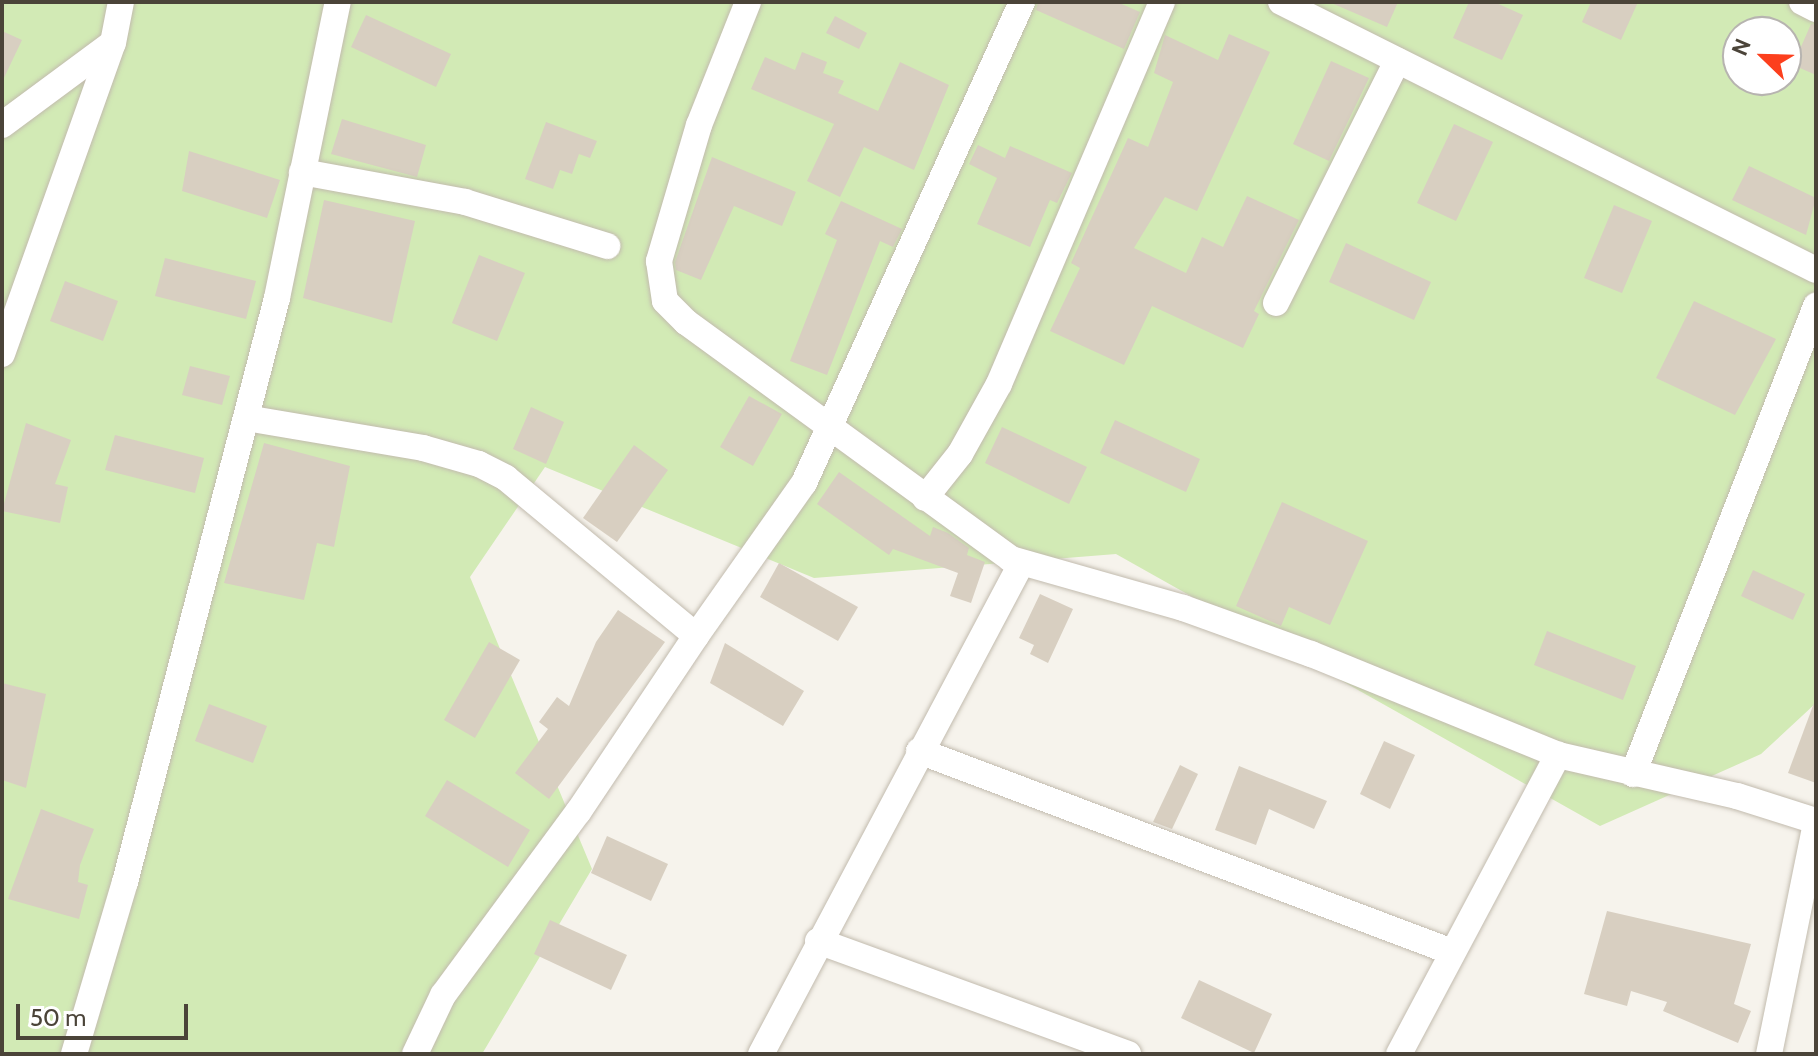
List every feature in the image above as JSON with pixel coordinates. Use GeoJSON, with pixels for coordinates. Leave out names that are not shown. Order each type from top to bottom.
{"type":"FeatureCollection","features":[{"type":"Feature","properties":{"kind":"street"},"geometry":{"type":"LineString","coordinates":[[2,354],[113,43],[121,2]]}},
{"type":"Feature","properties":{"kind":"street"},"geometry":{"type":"LineString","coordinates":[[74,1054],[125,882],[246,418],[338,2]]}},
{"type":"Feature","properties":{"kind":"street"},"geometry":{"type":"LineString","coordinates":[[748,2],[667,223],[660,283],[665,301],[686,322],[833,427],[925,498],[1021,564],[1283,644],[1558,755],[1816,821],[1769,1054]]}},
{"type":"Feature","properties":{"kind":"street"},"geometry":{"type":"LineString","coordinates":[[415,1054],[443,995],[578,812],[696,636],[775,531],[833,427],[1022,2]]}},
{"type":"Feature","properties":{"kind":"street"},"geometry":{"type":"LineString","coordinates":[[925,498],[960,454],[999,384],[1162,2]]}},
{"type":"Feature","properties":{"kind":"street"},"geometry":{"type":"LineString","coordinates":[[1281,2],[1816,270]]}},
{"type":"Feature","properties":{"kind":"street"},"geometry":{"type":"LineString","coordinates":[[1802,2],[1816,9]]}},
{"type":"Feature","properties":{"kind":"street"},"geometry":{"type":"LineString","coordinates":[[2,125],[113,43]]}},
{"type":"Feature","properties":{"kind":"street"},"geometry":{"type":"LineString","coordinates":[[1276,303],[1397,61]]}},
{"type":"Feature","properties":{"kind":"street"},"geometry":{"type":"LineString","coordinates":[[302,172],[465,202],[607,246]]}},
{"type":"Feature","properties":{"kind":"street"},"geometry":{"type":"LineString","coordinates":[[1633,774],[1815,310]]}},
{"type":"Feature","properties":{"kind":"street"},"geometry":{"type":"LineString","coordinates":[[246,418],[423,448],[479,464],[506,478],[696,636]]}},
{"type":"Feature","properties":{"kind":"street"},"geometry":{"type":"LineString","coordinates":[[761,1054],[818,941],[1021,564]]}},
{"type":"Feature","properties":{"kind":"street"},"geometry":{"type":"LineString","coordinates":[[919,751],[1452,952]]}},
{"type":"Feature","properties":{"kind":"street"},"geometry":{"type":"LineString","coordinates":[[1399,1054],[1558,755]]}},
{"type":"Feature","properties":{"kind":"street"},"geometry":{"type":"LineString","coordinates":[[818,941],[1128,1054]]}},
{"type":"Feature","properties":{"kind":"green space"},"geometry":{"type":"Polygon","coordinates":[[[2,2],[1816,2],[1816,703],[1761,754],[1600,826],[1116,554],[814,578],[545,467],[470,577],[592,869],[482,1054],[2,1054],[2,2]]]}},
{"type":"Feature","properties":{"kind":"building"},"geometry":{"type":"Polygon","coordinates":[[[1038,2],[1117,2],[1140,12],[1124,49],[1036,10],[1038,2]]]}},
{"type":"Feature","properties":{"kind":"building"},"geometry":{"type":"Polygon","coordinates":[[[1329,2],[1398,2],[1387,27],[1329,2]]]}},
{"type":"Feature","properties":{"kind":"building"},"geometry":{"type":"Polygon","coordinates":[[[1469,2],[1494,2],[1523,15],[1502,60],[1453,38],[1469,2]]]}},
{"type":"Feature","properties":{"kind":"building"},"geometry":{"type":"Polygon","coordinates":[[[1591,2],[1638,2],[1621,40],[1582,22],[1591,2]]]}},
{"type":"Feature","properties":{"kind":"building"},"geometry":{"type":"Polygon","coordinates":[[[366,15],[451,54],[436,87],[351,47],[366,15]]]}},
{"type":"Feature","properties":{"kind":"building"},"geometry":{"type":"Polygon","coordinates":[[[835,16],[867,33],[859,49],[826,33],[835,16]]]}},
{"type":"Feature","properties":{"kind":"building"},"geometry":{"type":"Polygon","coordinates":[[[1811,24],[1816,25],[1816,75],[1802,69],[1802,44],[1811,24]]]}},
{"type":"Feature","properties":{"kind":"building"},"geometry":{"type":"Polygon","coordinates":[[[2,31],[22,40],[2,82],[2,31]]]}},
{"type":"Feature","properties":{"kind":"building"},"geometry":{"type":"Polygon","coordinates":[[[1229,34],[1270,52],[1197,211],[1165,197],[1134,248],[1186,273],[1202,237],[1223,247],[1247,196],[1299,220],[1254,311],[1259,314],[1243,348],[1152,306],[1124,365],[1050,331],[1080,268],[1071,263],[1128,138],[1148,147],[1173,82],[1154,73],[1165,35],[1218,60],[1229,34]]]}},
{"type":"Feature","properties":{"kind":"building"},"geometry":{"type":"Polygon","coordinates":[[[802,52],[827,62],[823,73],[844,81],[838,93],[878,111],[900,62],[949,85],[914,170],[864,147],[840,197],[807,181],[834,124],[751,89],[765,57],[795,70],[802,52]]]}},
{"type":"Feature","properties":{"kind":"building"},"geometry":{"type":"Polygon","coordinates":[[[1331,61],[1369,78],[1329,161],[1293,144],[1331,61]]]}},
{"type":"Feature","properties":{"kind":"building"},"geometry":{"type":"Polygon","coordinates":[[[342,119],[426,145],[417,177],[331,154],[342,119]]]}},
{"type":"Feature","properties":{"kind":"building"},"geometry":{"type":"Polygon","coordinates":[[[546,122],[597,141],[590,158],[579,154],[572,174],[560,170],[553,189],[525,179],[546,122]]]}},
{"type":"Feature","properties":{"kind":"building"},"geometry":{"type":"Polygon","coordinates":[[[1454,124],[1493,142],[1456,221],[1417,203],[1454,124]]]}},
{"type":"Feature","properties":{"kind":"building"},"geometry":{"type":"Polygon","coordinates":[[[978,145],[1005,158],[1010,146],[1072,173],[1057,203],[1050,200],[1030,247],[977,224],[997,178],[969,164],[978,145]]]}},
{"type":"Feature","properties":{"kind":"building"},"geometry":{"type":"Polygon","coordinates":[[[189,151],[280,180],[267,218],[182,191],[189,151]]]}},
{"type":"Feature","properties":{"kind":"building"},"geometry":{"type":"Polygon","coordinates":[[[712,157],[796,192],[782,226],[734,206],[701,280],[676,270],[675,262],[712,157]]]}},
{"type":"Feature","properties":{"kind":"building"},"geometry":{"type":"Polygon","coordinates":[[[1749,166],[1816,198],[1806,235],[1732,200],[1749,166]]]}},
{"type":"Feature","properties":{"kind":"building"},"geometry":{"type":"Polygon","coordinates":[[[324,200],[415,221],[392,323],[303,298],[324,200]]]}},
{"type":"Feature","properties":{"kind":"building"},"geometry":{"type":"Polygon","coordinates":[[[841,201],[902,229],[893,247],[880,241],[827,375],[790,361],[837,240],[825,234],[841,201]]]}},
{"type":"Feature","properties":{"kind":"building"},"geometry":{"type":"Polygon","coordinates":[[[1614,205],[1652,221],[1622,293],[1584,278],[1614,205]]]}},
{"type":"Feature","properties":{"kind":"building"},"geometry":{"type":"Polygon","coordinates":[[[1346,243],[1431,282],[1414,320],[1329,282],[1346,243]]]}},
{"type":"Feature","properties":{"kind":"building"},"geometry":{"type":"Polygon","coordinates":[[[479,255],[525,273],[497,341],[452,323],[479,255]]]}},
{"type":"Feature","properties":{"kind":"building"},"geometry":{"type":"Polygon","coordinates":[[[165,258],[256,281],[246,319],[155,296],[165,258]]]}},
{"type":"Feature","properties":{"kind":"building"},"geometry":{"type":"Polygon","coordinates":[[[65,281],[118,301],[103,341],[50,321],[65,281]]]}},
{"type":"Feature","properties":{"kind":"building"},"geometry":{"type":"Polygon","coordinates":[[[1694,301],[1776,339],[1735,415],[1656,378],[1694,301]]]}},
{"type":"Feature","properties":{"kind":"building"},"geometry":{"type":"Polygon","coordinates":[[[190,366],[230,376],[222,405],[182,395],[190,366]]]}},
{"type":"Feature","properties":{"kind":"building"},"geometry":{"type":"Polygon","coordinates":[[[749,396],[782,414],[753,466],[720,447],[749,396]]]}},
{"type":"Feature","properties":{"kind":"building"},"geometry":{"type":"Polygon","coordinates":[[[531,407],[564,422],[546,464],[513,449],[531,407]]]}},
{"type":"Feature","properties":{"kind":"building"},"geometry":{"type":"Polygon","coordinates":[[[1115,420],[1200,459],[1186,492],[1100,453],[1115,420]]]}},
{"type":"Feature","properties":{"kind":"building"},"geometry":{"type":"Polygon","coordinates":[[[26,423],[71,440],[55,484],[68,487],[60,523],[2,511],[26,423]]]}},
{"type":"Feature","properties":{"kind":"building"},"geometry":{"type":"Polygon","coordinates":[[[1002,427],[1087,467],[1069,504],[985,463],[1002,427]]]}},
{"type":"Feature","properties":{"kind":"building"},"geometry":{"type":"Polygon","coordinates":[[[115,435],[204,458],[195,493],[105,470],[115,435]]]}},
{"type":"Feature","properties":{"kind":"building"},"geometry":{"type":"Polygon","coordinates":[[[264,443],[350,466],[334,547],[317,543],[304,600],[224,583],[264,443]]]}},
{"type":"Feature","properties":{"kind":"building"},"geometry":{"type":"Polygon","coordinates":[[[634,445],[668,470],[617,542],[583,518],[634,445]]]}},
{"type":"Feature","properties":{"kind":"building"},"geometry":{"type":"Polygon","coordinates":[[[839,472],[930,536],[933,527],[948,533],[969,548],[967,555],[985,562],[971,603],[950,596],[958,573],[893,549],[889,555],[817,504],[839,472]]]}},
{"type":"Feature","properties":{"kind":"building"},"geometry":{"type":"Polygon","coordinates":[[[1282,502],[1368,541],[1330,625],[1289,607],[1281,626],[1236,606],[1282,502]]]}},
{"type":"Feature","properties":{"kind":"building"},"geometry":{"type":"Polygon","coordinates":[[[779,563],[858,607],[838,641],[760,597],[779,563]]]}},
{"type":"Feature","properties":{"kind":"building"},"geometry":{"type":"Polygon","coordinates":[[[1753,570],[1805,594],[1793,620],[1741,596],[1753,570]]]}},
{"type":"Feature","properties":{"kind":"building"},"geometry":{"type":"Polygon","coordinates":[[[1040,594],[1073,609],[1048,663],[1030,654],[1034,645],[1019,638],[1040,594]]]}},
{"type":"Feature","properties":{"kind":"building"},"geometry":{"type":"Polygon","coordinates":[[[618,610],[665,642],[549,799],[515,773],[548,729],[539,722],[557,697],[569,706],[596,642],[618,610]]]}},
{"type":"Feature","properties":{"kind":"building"},"geometry":{"type":"Polygon","coordinates":[[[1547,631],[1636,666],[1623,700],[1534,665],[1547,631]]]}},
{"type":"Feature","properties":{"kind":"building"},"geometry":{"type":"Polygon","coordinates":[[[489,642],[520,660],[475,738],[444,720],[489,642]]]}},
{"type":"Feature","properties":{"kind":"building"},"geometry":{"type":"Polygon","coordinates":[[[725,643],[804,691],[783,726],[710,683],[725,643]]]}},
{"type":"Feature","properties":{"kind":"building"},"geometry":{"type":"Polygon","coordinates":[[[2,683],[46,694],[26,788],[2,780],[2,683]]]}},
{"type":"Feature","properties":{"kind":"building"},"geometry":{"type":"Polygon","coordinates":[[[1816,703],[1816,783],[1788,773],[1816,703]]]}},
{"type":"Feature","properties":{"kind":"building"},"geometry":{"type":"Polygon","coordinates":[[[209,704],[267,726],[253,763],[195,741],[209,704]]]}},
{"type":"Feature","properties":{"kind":"building"},"geometry":{"type":"Polygon","coordinates":[[[1384,741],[1415,755],[1390,809],[1360,794],[1384,741]]]}},
{"type":"Feature","properties":{"kind":"building"},"geometry":{"type":"Polygon","coordinates":[[[1180,765],[1198,774],[1172,829],[1153,822],[1180,765]]]}},
{"type":"Feature","properties":{"kind":"building"},"geometry":{"type":"Polygon","coordinates":[[[1239,766],[1327,801],[1314,829],[1269,809],[1256,845],[1215,830],[1239,766]]]}},
{"type":"Feature","properties":{"kind":"building"},"geometry":{"type":"Polygon","coordinates":[[[447,780],[530,830],[508,867],[425,816],[447,780]]]}},
{"type":"Feature","properties":{"kind":"building"},"geometry":{"type":"Polygon","coordinates":[[[41,809],[94,829],[80,865],[78,882],[88,885],[79,919],[8,899],[41,809]]]}},
{"type":"Feature","properties":{"kind":"building"},"geometry":{"type":"Polygon","coordinates":[[[607,836],[668,864],[651,901],[591,873],[607,836]]]}},
{"type":"Feature","properties":{"kind":"building"},"geometry":{"type":"Polygon","coordinates":[[[1607,911],[1751,944],[1734,1004],[1751,1011],[1738,1043],[1663,1011],[1667,1002],[1631,991],[1627,1006],[1584,994],[1607,911]]]}},
{"type":"Feature","properties":{"kind":"building"},"geometry":{"type":"Polygon","coordinates":[[[550,920],[627,955],[611,990],[534,954],[550,920]]]}},
{"type":"Feature","properties":{"kind":"building"},"geometry":{"type":"Polygon","coordinates":[[[1199,980],[1272,1014],[1254,1053],[1181,1018],[1199,980]]]}}]}
